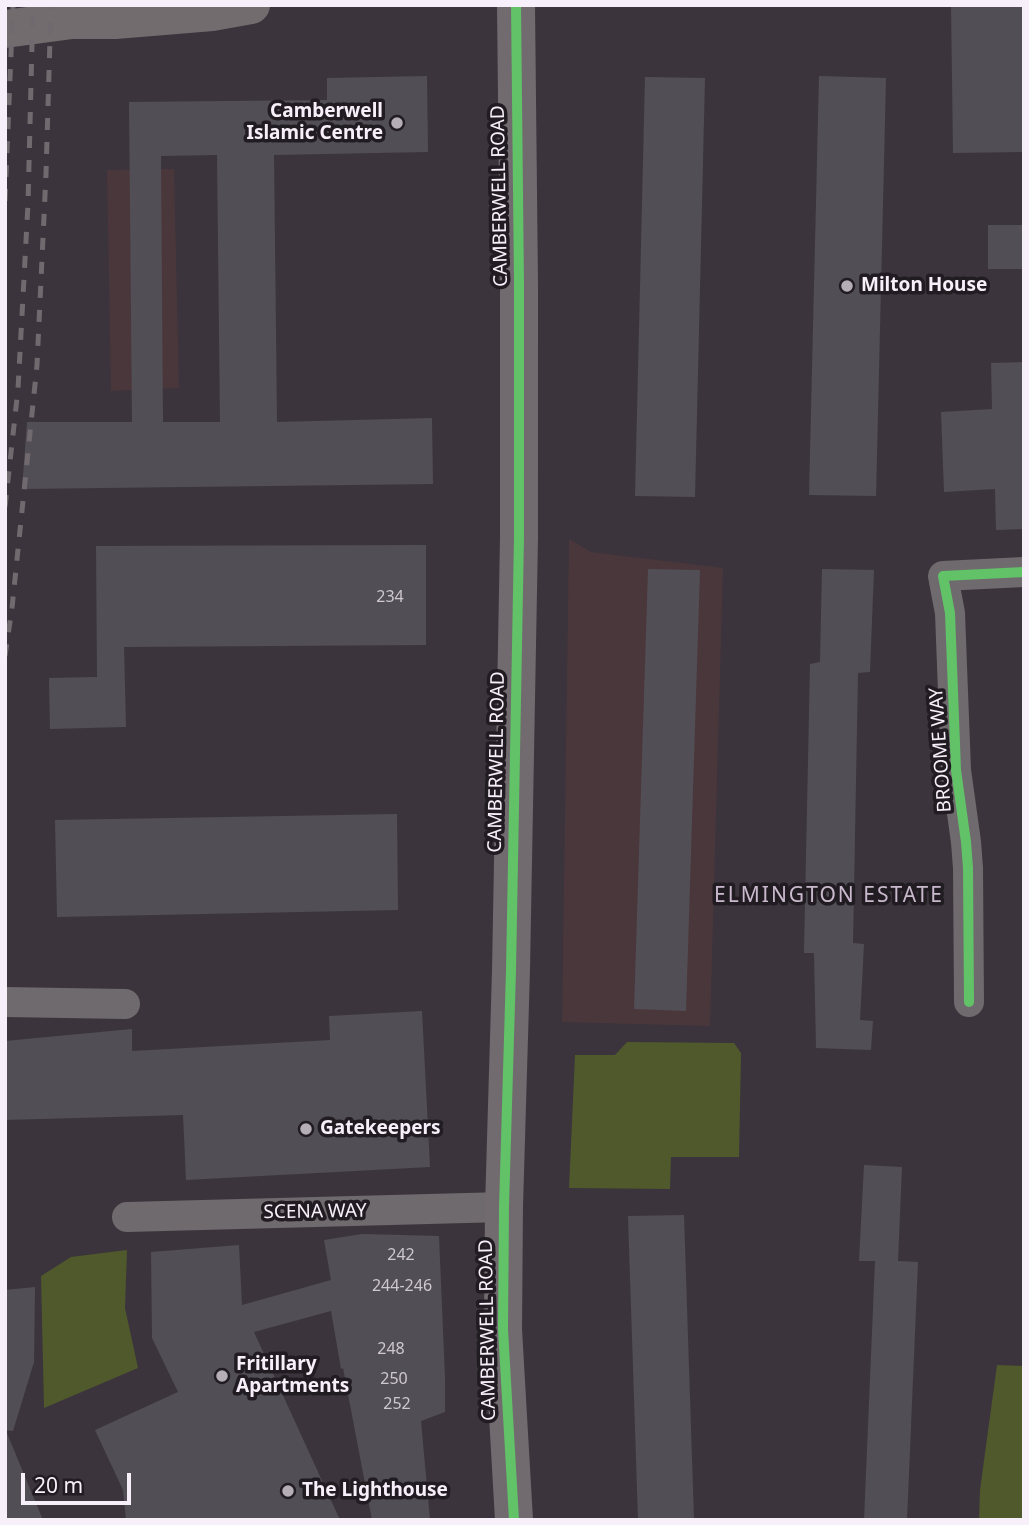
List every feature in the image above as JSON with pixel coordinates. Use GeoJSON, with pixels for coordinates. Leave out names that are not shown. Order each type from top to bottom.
{"type":"FeatureCollection","features":[{"type":"Feature","properties":{"kind":"main road","name":"CAMBERWELL ROAD"},"geometry":{"type":"LineString","coordinates":[[514,1520],[503,1329],[519,537],[516,5]]}},
{"type":"Feature","properties":{"kind":"street"},"geometry":{"type":"LineString","coordinates":[[5,29],[72,20],[115,20],[212,12],[251,5]]}},
{"type":"Feature","properties":{"kind":"street","name":"BROOME WAY"},"geometry":{"type":"LineString","coordinates":[[969,1002],[968,868],[956,770],[950,613],[943,576],[1024,572]]}},
{"type":"Feature","properties":{"kind":"street"},"geometry":{"type":"LineString","coordinates":[[5,1002],[125,1004]]}},
{"type":"Feature","properties":{"kind":"street","name":"SCENA WAY"},"geometry":{"type":"LineString","coordinates":[[127,1217],[504,1207]]}},
{"type":"Feature","properties":{"kind":"shaded area"},"geometry":{"type":"Polygon","coordinates":[[[174,169],[179,388],[111,391],[107,170],[174,169]]]}},
{"type":"Feature","properties":{"kind":"shaded area"},"geometry":{"type":"Polygon","coordinates":[[[569,539],[591,552],[723,568],[710,1026],[562,1022],[569,539]]]}},
{"type":"Feature","properties":{"kind":"green space"},"geometry":{"type":"Polygon","coordinates":[[[627,1042],[734,1043],[741,1053],[739,1157],[671,1157],[670,1189],[569,1188],[575,1055],[615,1055],[627,1042]]]}},
{"type":"Feature","properties":{"kind":"green space"},"geometry":{"type":"Polygon","coordinates":[[[127,1250],[125,1308],[138,1368],[44,1408],[41,1276],[71,1257],[127,1250]]]}},
{"type":"Feature","properties":{"kind":"green space"},"geometry":{"type":"Polygon","coordinates":[[[997,1365],[1024,1366],[1024,1520],[979,1520],[980,1490],[997,1365]]]}},
{"type":"Feature","properties":{"kind":"building"},"geometry":{"type":"Polygon","coordinates":[[[951,5],[1024,5],[1024,152],[953,153],[951,5]]]}},
{"type":"Feature","properties":{"kind":"building"},"geometry":{"type":"Polygon","coordinates":[[[427,76],[428,152],[274,155],[277,422],[432,418],[433,484],[22,489],[27,422],[132,422],[129,102],[327,100],[327,78],[427,76]],[[217,155],[161,156],[163,422],[220,422],[217,155]]]}},
{"type":"Feature","properties":{"kind":"building","name":"Milton House"},"geometry":{"type":"Polygon","coordinates":[[[819,76],[886,78],[876,496],[809,495],[819,76]]]}},
{"type":"Feature","properties":{"kind":"building"},"geometry":{"type":"Polygon","coordinates":[[[645,77],[705,78],[695,497],[635,496],[645,77]]]}},
{"type":"Feature","properties":{"kind":"building"},"geometry":{"type":"Polygon","coordinates":[[[988,225],[1024,225],[1024,269],[988,269],[988,225]]]}},
{"type":"Feature","properties":{"kind":"building"},"geometry":{"type":"Polygon","coordinates":[[[1024,362],[1024,529],[996,530],[995,489],[944,492],[941,412],[992,409],[991,363],[1024,362]]]}},
{"type":"Feature","properties":{"kind":"building"},"geometry":{"type":"Polygon","coordinates":[[[426,545],[426,645],[124,647],[126,727],[50,729],[49,678],[97,677],[96,546],[426,545]]]}},
{"type":"Feature","properties":{"kind":"building"},"geometry":{"type":"Polygon","coordinates":[[[648,569],[700,570],[686,1011],[634,1009],[648,569]]]}},
{"type":"Feature","properties":{"kind":"building"},"geometry":{"type":"Polygon","coordinates":[[[822,569],[874,570],[870,672],[858,673],[853,943],[864,944],[860,1020],[873,1021],[871,1050],[816,1048],[814,953],[804,953],[810,664],[820,662],[822,569]]]}},
{"type":"Feature","properties":{"kind":"building"},"geometry":{"type":"Polygon","coordinates":[[[397,814],[398,910],[57,917],[55,820],[397,814]]]}},
{"type":"Feature","properties":{"kind":"building","name":"Gatekeepers"},"geometry":{"type":"Polygon","coordinates":[[[422,1011],[430,1167],[186,1180],[183,1115],[5,1120],[5,1041],[132,1029],[132,1051],[330,1040],[329,1016],[422,1011]]]}},
{"type":"Feature","properties":{"kind":"building"},"geometry":{"type":"Polygon","coordinates":[[[864,1165],[902,1167],[898,1261],[918,1262],[907,1520],[864,1520],[875,1261],[859,1261],[864,1165]]]}},
{"type":"Feature","properties":{"kind":"building"},"geometry":{"type":"Polygon","coordinates":[[[684,1215],[694,1520],[638,1520],[628,1216],[684,1215]]]}},
{"type":"Feature","properties":{"kind":"building"},"geometry":{"type":"Polygon","coordinates":[[[362,1234],[439,1236],[445,1412],[421,1421],[430,1520],[372,1520],[331,1311],[254,1332],[340,1520],[126,1520],[123,1490],[95,1430],[178,1392],[152,1338],[151,1252],[239,1245],[242,1305],[331,1280],[324,1240],[362,1234]]]}},
{"type":"Feature","properties":{"kind":"building"},"geometry":{"type":"Polygon","coordinates":[[[35,1287],[34,1362],[13,1431],[5,1430],[5,1290],[35,1287]]]}},
{"type":"Feature","properties":{"kind":"building"},"geometry":{"type":"Polygon","coordinates":[[[6,1431],[43,1520],[5,1520],[6,1431]]]}},
{"type":"Feature","properties":{"kind":"railway"},"geometry":{"type":"LineString","coordinates":[[5,201],[13,5]]}},
{"type":"Feature","properties":{"kind":"railway"},"geometry":{"type":"LineString","coordinates":[[5,507],[18,389],[28,204],[33,5]]}},
{"type":"Feature","properties":{"kind":"railway"},"geometry":{"type":"LineString","coordinates":[[5,656],[37,365],[51,5]]}},
{"type":"Feature","properties":{"kind":"cycle path"},"geometry":{"type":"LineString","coordinates":[[514,1520],[503,1329],[519,537],[516,5]]}},
{"type":"Feature","properties":{"kind":"cycle path"},"geometry":{"type":"LineString","coordinates":[[969,1002],[968,868],[956,770],[950,613],[943,576],[1024,572]]}},
{"type":"Feature","properties":{"kind":"place","name":"Camberwell Islamic Centre"},"geometry":{"type":"Point","coordinates":[397,123]}},
{"type":"Feature","properties":{"kind":"place","name":"Milton House"},"geometry":{"type":"Point","coordinates":[847,286]}},
{"type":"Feature","properties":{"kind":"place","name":"Gatekeepers"},"geometry":{"type":"Point","coordinates":[306,1129]}},
{"type":"Feature","properties":{"kind":"place","name":"Fritillary Apartments"},"geometry":{"type":"Point","coordinates":[222,1376]}},
{"type":"Feature","properties":{"kind":"place","name":"The Lighthouse"},"geometry":{"type":"Point","coordinates":[288,1491]}},
{"type":"Feature","properties":{"kind":"district","name":"ELMINGTON ESTATE"},"geometry":{"type":"Point","coordinates":[829,896]}}]}
